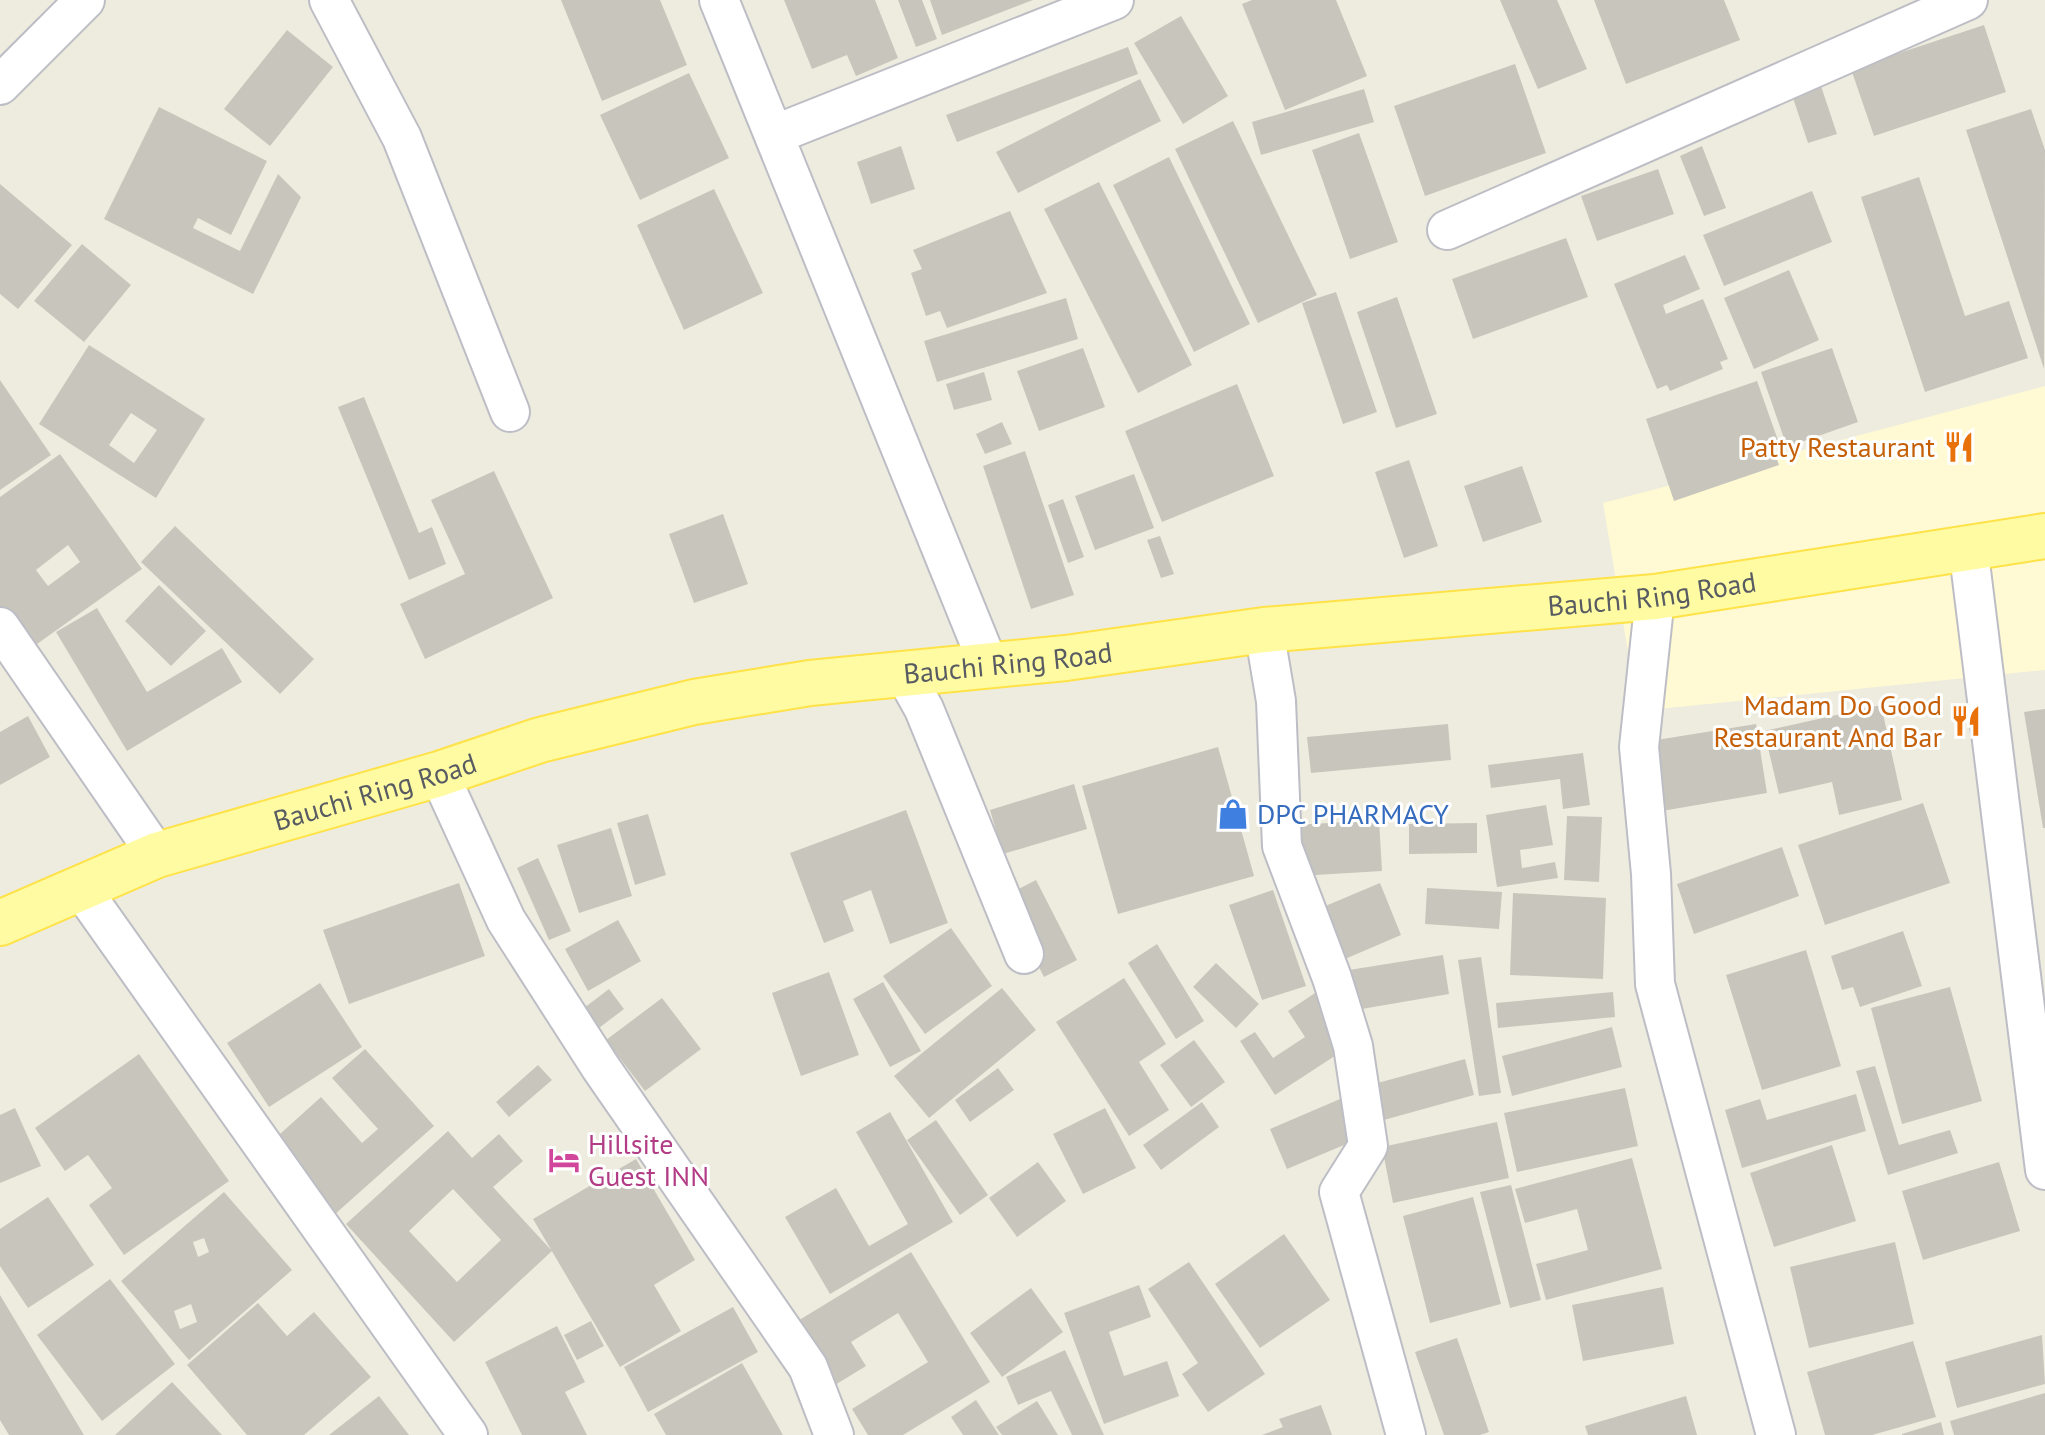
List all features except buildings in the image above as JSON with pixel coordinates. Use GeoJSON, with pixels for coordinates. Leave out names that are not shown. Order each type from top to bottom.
{"type":"FeatureCollection","features":[{"type":"Feature","properties":{"kind":"main road","name":"Bauchi Ring Road"},"geometry":{"type":"LineString","coordinates":[[0,923],[157,855],[439,774],[540,740],[694,702],[810,683],[989,666],[1264,630],[1655,597],[2045,536]]}},
{"type":"Feature","properties":{"kind":"street"},"geometry":{"type":"LineString","coordinates":[[0,85],[85,0]]}},
{"type":"Feature","properties":{"kind":"street"},"geometry":{"type":"LineString","coordinates":[[329,0],[402,138],[510,412]]}},
{"type":"Feature","properties":{"kind":"street"},"geometry":{"type":"LineString","coordinates":[[719,0],[776,134],[989,666]]}},
{"type":"Feature","properties":{"kind":"street"},"geometry":{"type":"LineString","coordinates":[[776,134],[1114,0]]}},
{"type":"Feature","properties":{"kind":"street"},"geometry":{"type":"LineString","coordinates":[[1447,230],[1968,0]]}},
{"type":"Feature","properties":{"kind":"street"},"geometry":{"type":"LineString","coordinates":[[1968,546],[2045,1170]]}},
{"type":"Feature","properties":{"kind":"street"},"geometry":{"type":"LineString","coordinates":[[1655,597],[1639,747],[1651,874],[1655,984],[1776,1435]]}},
{"type":"Feature","properties":{"kind":"street"},"geometry":{"type":"LineString","coordinates":[[0,627],[157,855]]}},
{"type":"Feature","properties":{"kind":"street"},"geometry":{"type":"LineString","coordinates":[[1264,630],[1276,701],[1282,846],[1332,978],[1353,1046],[1368,1146],[1339,1192],[1406,1435]]}},
{"type":"Feature","properties":{"kind":"street"},"geometry":{"type":"LineString","coordinates":[[905,675],[924,709],[1024,954]]}},
{"type":"Feature","properties":{"kind":"street"},"geometry":{"type":"LineString","coordinates":[[439,774],[506,920],[601,1068],[808,1367],[834,1435]]}},
{"type":"Feature","properties":{"kind":"street"},"geometry":{"type":"LineString","coordinates":[[82,890],[468,1435]]}},
{"type":"Feature","properties":{"kind":"shaded area"},"geometry":{"type":"Polygon","coordinates":[[[2045,386],[2045,670],[1638,711],[1603,503],[2045,386]]]}},
{"type":"Feature","properties":{"kind":"place","name":"Patty Restaurant"},"geometry":{"type":"Point","coordinates":[1959,447]}},
{"type":"Feature","properties":{"kind":"place","name":"Madam Do Good Restaurant And Bar"},"geometry":{"type":"Point","coordinates":[1966,721]}},
{"type":"Feature","properties":{"kind":"place","name":"DPC PHARMACY"},"geometry":{"type":"Point","coordinates":[1233,814]}},
{"type":"Feature","properties":{"kind":"place","name":"Hillsite Guest INN"},"geometry":{"type":"Point","coordinates":[564,1160]}}]}
